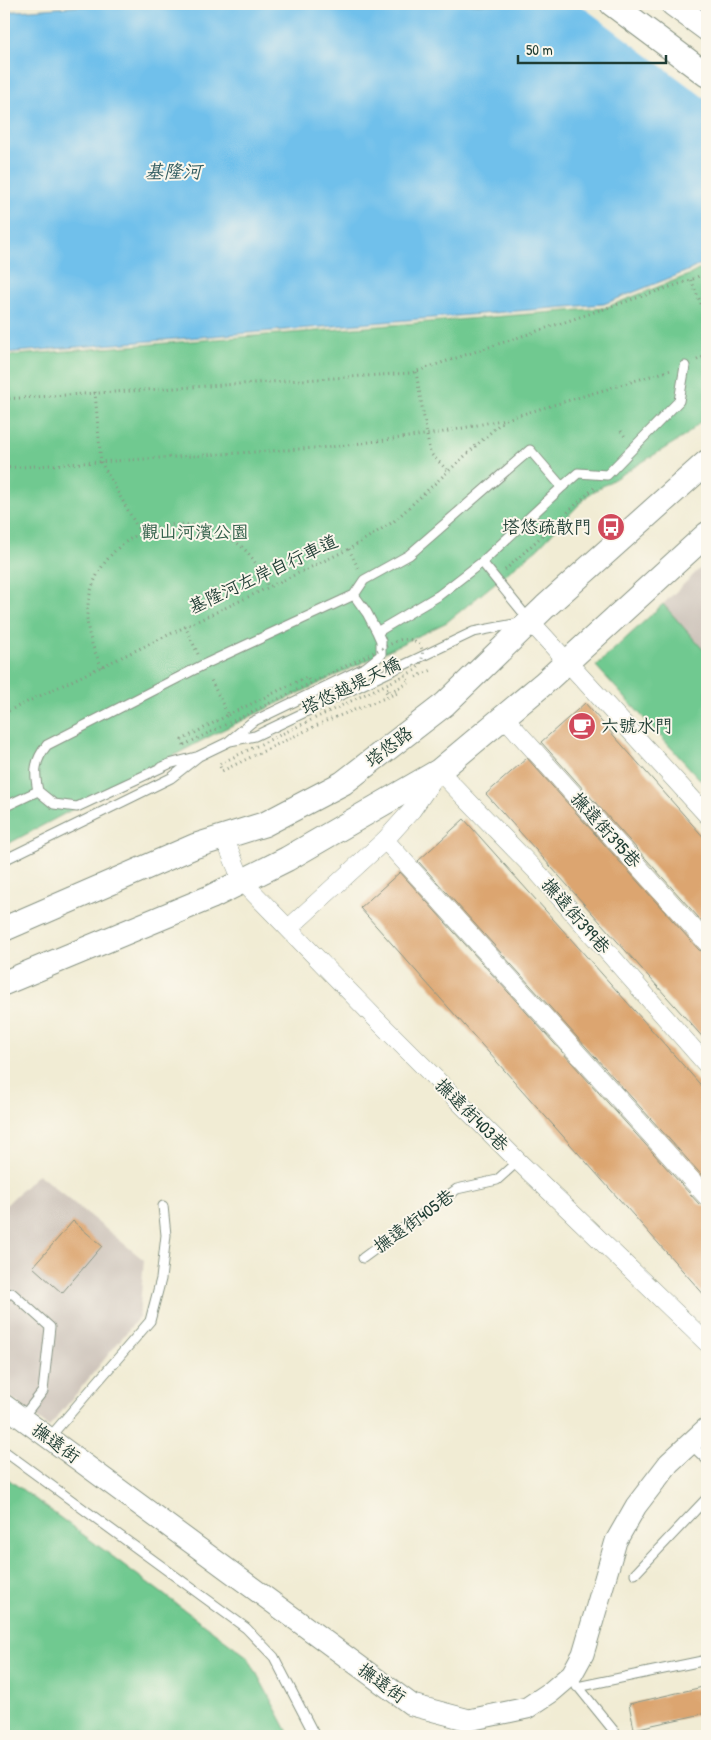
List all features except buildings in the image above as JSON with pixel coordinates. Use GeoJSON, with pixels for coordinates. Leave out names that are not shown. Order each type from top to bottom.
{"type":"FeatureCollection","features":[{"type":"Feature","properties":{"kind":"main road"},"geometry":{"type":"LineString","coordinates":[[612,4],[707,75]]}},
{"type":"Feature","properties":{"kind":"main road"},"geometry":{"type":"LineString","coordinates":[[673,4],[707,29]]}},
{"type":"Feature","properties":{"kind":"main road","name":"塔悠路"},"geometry":{"type":"LineString","coordinates":[[4,929],[195,846],[265,824],[342,783],[445,704],[530,621],[707,462]]}},
{"type":"Feature","properties":{"kind":"main road"},"geometry":{"type":"LineString","coordinates":[[4,983],[211,897],[287,860],[439,772],[505,718],[707,534]]}},
{"type":"Feature","properties":{"kind":"street"},"geometry":{"type":"LineString","coordinates":[[530,621],[707,815]]}},
{"type":"Feature","properties":{"kind":"street","name":"撫遠街395巷"},"geometry":{"type":"LineString","coordinates":[[505,718],[707,943]]}},
{"type":"Feature","properties":{"kind":"street"},"geometry":{"type":"LineString","coordinates":[[290,928],[385,840],[412,810],[439,772]]}},
{"type":"Feature","properties":{"kind":"street","name":"撫遠街399巷"},"geometry":{"type":"LineString","coordinates":[[439,772],[539,874],[707,1065]]}},
{"type":"Feature","properties":{"kind":"street"},"geometry":{"type":"LineString","coordinates":[[224,837],[242,881]]}},
{"type":"Feature","properties":{"kind":"street"},"geometry":{"type":"LineString","coordinates":[[385,840],[707,1197]]}},
{"type":"Feature","properties":{"kind":"street","name":"撫遠街403巷"},"geometry":{"type":"LineString","coordinates":[[242,881],[518,1161],[707,1343]]}},
{"type":"Feature","properties":{"kind":"street","name":"撫遠街"},"geometry":{"type":"LineString","coordinates":[[4,1405],[412,1705],[469,1720],[527,1708],[551,1692],[574,1681],[584,1654],[616,1540],[636,1506],[669,1463],[707,1428]]}},
{"type":"Feature","properties":{"kind":"lane"},"geometry":{"type":"LineString","coordinates":[[378,632],[438,596],[482,562],[578,473],[607,475],[680,401],[685,366]]}},
{"type":"Feature","properties":{"kind":"lane"},"geometry":{"type":"LineString","coordinates":[[482,562],[530,621],[473,632],[255,736],[228,742],[199,756],[169,764],[77,807],[54,804],[38,792],[35,777],[36,763],[47,745],[203,665],[354,595],[364,580],[408,555],[530,450],[562,487]]}},
{"type":"Feature","properties":{"kind":"lane"},"geometry":{"type":"LineString","coordinates":[[228,742],[252,722],[366,667],[381,655],[382,641],[378,632],[354,595]]}},
{"type":"Feature","properties":{"kind":"lane"},"geometry":{"type":"LineString","coordinates":[[4,860],[171,778],[199,756]]}},
{"type":"Feature","properties":{"kind":"lane"},"geometry":{"type":"LineString","coordinates":[[4,807],[38,792]]}},
{"type":"Feature","properties":{"kind":"lane","name":"撫遠街405巷"},"geometry":{"type":"LineString","coordinates":[[363,1258],[458,1189],[497,1180],[518,1161]]}},
{"type":"Feature","properties":{"kind":"lane"},"geometry":{"type":"LineString","coordinates":[[49,1438],[150,1321],[161,1280],[166,1235],[163,1206]]}},
{"type":"Feature","properties":{"kind":"lane"},"geometry":{"type":"LineString","coordinates":[[4,1296],[12,1293],[50,1328],[42,1391],[22,1418]]}},
{"type":"Feature","properties":{"kind":"lane"},"geometry":{"type":"LineString","coordinates":[[690,1444],[707,1460]]}},
{"type":"Feature","properties":{"kind":"lane"},"geometry":{"type":"LineString","coordinates":[[4,1451],[246,1628],[274,1657],[315,1736]]}},
{"type":"Feature","properties":{"kind":"lane"},"geometry":{"type":"LineString","coordinates":[[635,1574],[707,1498]]}},
{"type":"Feature","properties":{"kind":"lane"},"geometry":{"type":"LineString","coordinates":[[618,1736],[574,1681],[707,1660]]}},
{"type":"Feature","properties":{"kind":"path"},"geometry":{"type":"LineString","coordinates":[[4,399],[411,373],[691,280],[707,272]]}},
{"type":"Feature","properties":{"kind":"path"},"geometry":{"type":"LineString","coordinates":[[691,280],[707,318]]}},
{"type":"Feature","properties":{"kind":"path","name":"基隆河左岸自行車道"},"geometry":{"type":"LineString","coordinates":[[4,468],[331,447],[426,435],[506,419],[685,366],[707,355]]}},
{"type":"Feature","properties":{"kind":"path"},"geometry":{"type":"LineString","coordinates":[[416,372],[430,453],[448,471]]}},
{"type":"Feature","properties":{"kind":"path"},"geometry":{"type":"LineString","coordinates":[[95,392],[102,462],[140,532]]}},
{"type":"Feature","properties":{"kind":"path","name":"基隆河左岸自行車道"},"geometry":{"type":"LineString","coordinates":[[4,713],[349,549],[393,522],[506,419]]}},
{"type":"Feature","properties":{"kind":"path"},"geometry":{"type":"LineString","coordinates":[[496,579],[607,475]]}},
{"type":"Feature","properties":{"kind":"path"},"geometry":{"type":"LineString","coordinates":[[102,667],[91,643],[88,626],[87,617],[90,591],[101,567],[118,547],[140,532],[164,525],[190,524],[216,531],[238,544],[256,563],[268,586]]}},
{"type":"Feature","properties":{"kind":"path"},"geometry":{"type":"LineString","coordinates":[[349,549],[364,580]]}},
{"type":"Feature","properties":{"kind":"path"},"geometry":{"type":"LineString","coordinates":[[185,626],[228,715],[307,677]]}},
{"type":"Feature","properties":{"kind":"path","name":"塔悠越堤天橋"},"geometry":{"type":"LineString","coordinates":[[228,715],[182,740],[184,745],[399,640],[407,638],[415,640],[423,654],[422,662],[416,670],[219,764],[222,771],[326,721],[400,692]]}},
{"type":"Feature","properties":{"kind":"path"},"geometry":{"type":"LineString","coordinates":[[418,676],[432,670]]}},
{"type":"Feature","properties":{"kind":"path"},"geometry":{"type":"LineString","coordinates":[[386,692],[409,683],[405,676]]}},
{"type":"Feature","properties":{"kind":"shaded area"},"geometry":{"type":"Polygon","coordinates":[[[707,562],[707,654],[663,604],[707,562]]]}},
{"type":"Feature","properties":{"kind":"shaded area"},"geometry":{"type":"Polygon","coordinates":[[[38,1174],[144,1260],[139,1317],[49,1427],[4,1392],[4,1207],[38,1174]]]}},
{"type":"Feature","properties":{"kind":"green space","name":"觀山河濱公園"},"geometry":{"type":"Polygon","coordinates":[[[707,265],[707,416],[685,436],[588,495],[538,548],[447,622],[216,733],[4,846],[4,356],[604,308],[691,274],[707,265]]]}},
{"type":"Feature","properties":{"kind":"green space"},"geometry":{"type":"Polygon","coordinates":[[[663,604],[707,654],[707,787],[596,666],[663,604]]]}},
{"type":"Feature","properties":{"kind":"green space"},"geometry":{"type":"Polygon","coordinates":[[[4,1476],[248,1657],[290,1736],[4,1736],[4,1476]]]}},
{"type":"Feature","properties":{"kind":"water","name":"基隆河"},"geometry":{"type":"Polygon","coordinates":[[[110,4],[707,4],[707,261],[690,270],[604,304],[4,353],[4,12],[110,4]]]}},
{"type":"Feature","properties":{"kind":"pier"},"geometry":{"type":"Polygon","coordinates":[[[579,4],[707,4],[707,100],[579,4]]]}},
{"type":"Feature","properties":{"kind":"place","name":"塔悠疏散門"},"geometry":{"type":"Point","coordinates":[611,527]}},
{"type":"Feature","properties":{"kind":"place","name":"六號水門"},"geometry":{"type":"Point","coordinates":[582,726]}}]}
